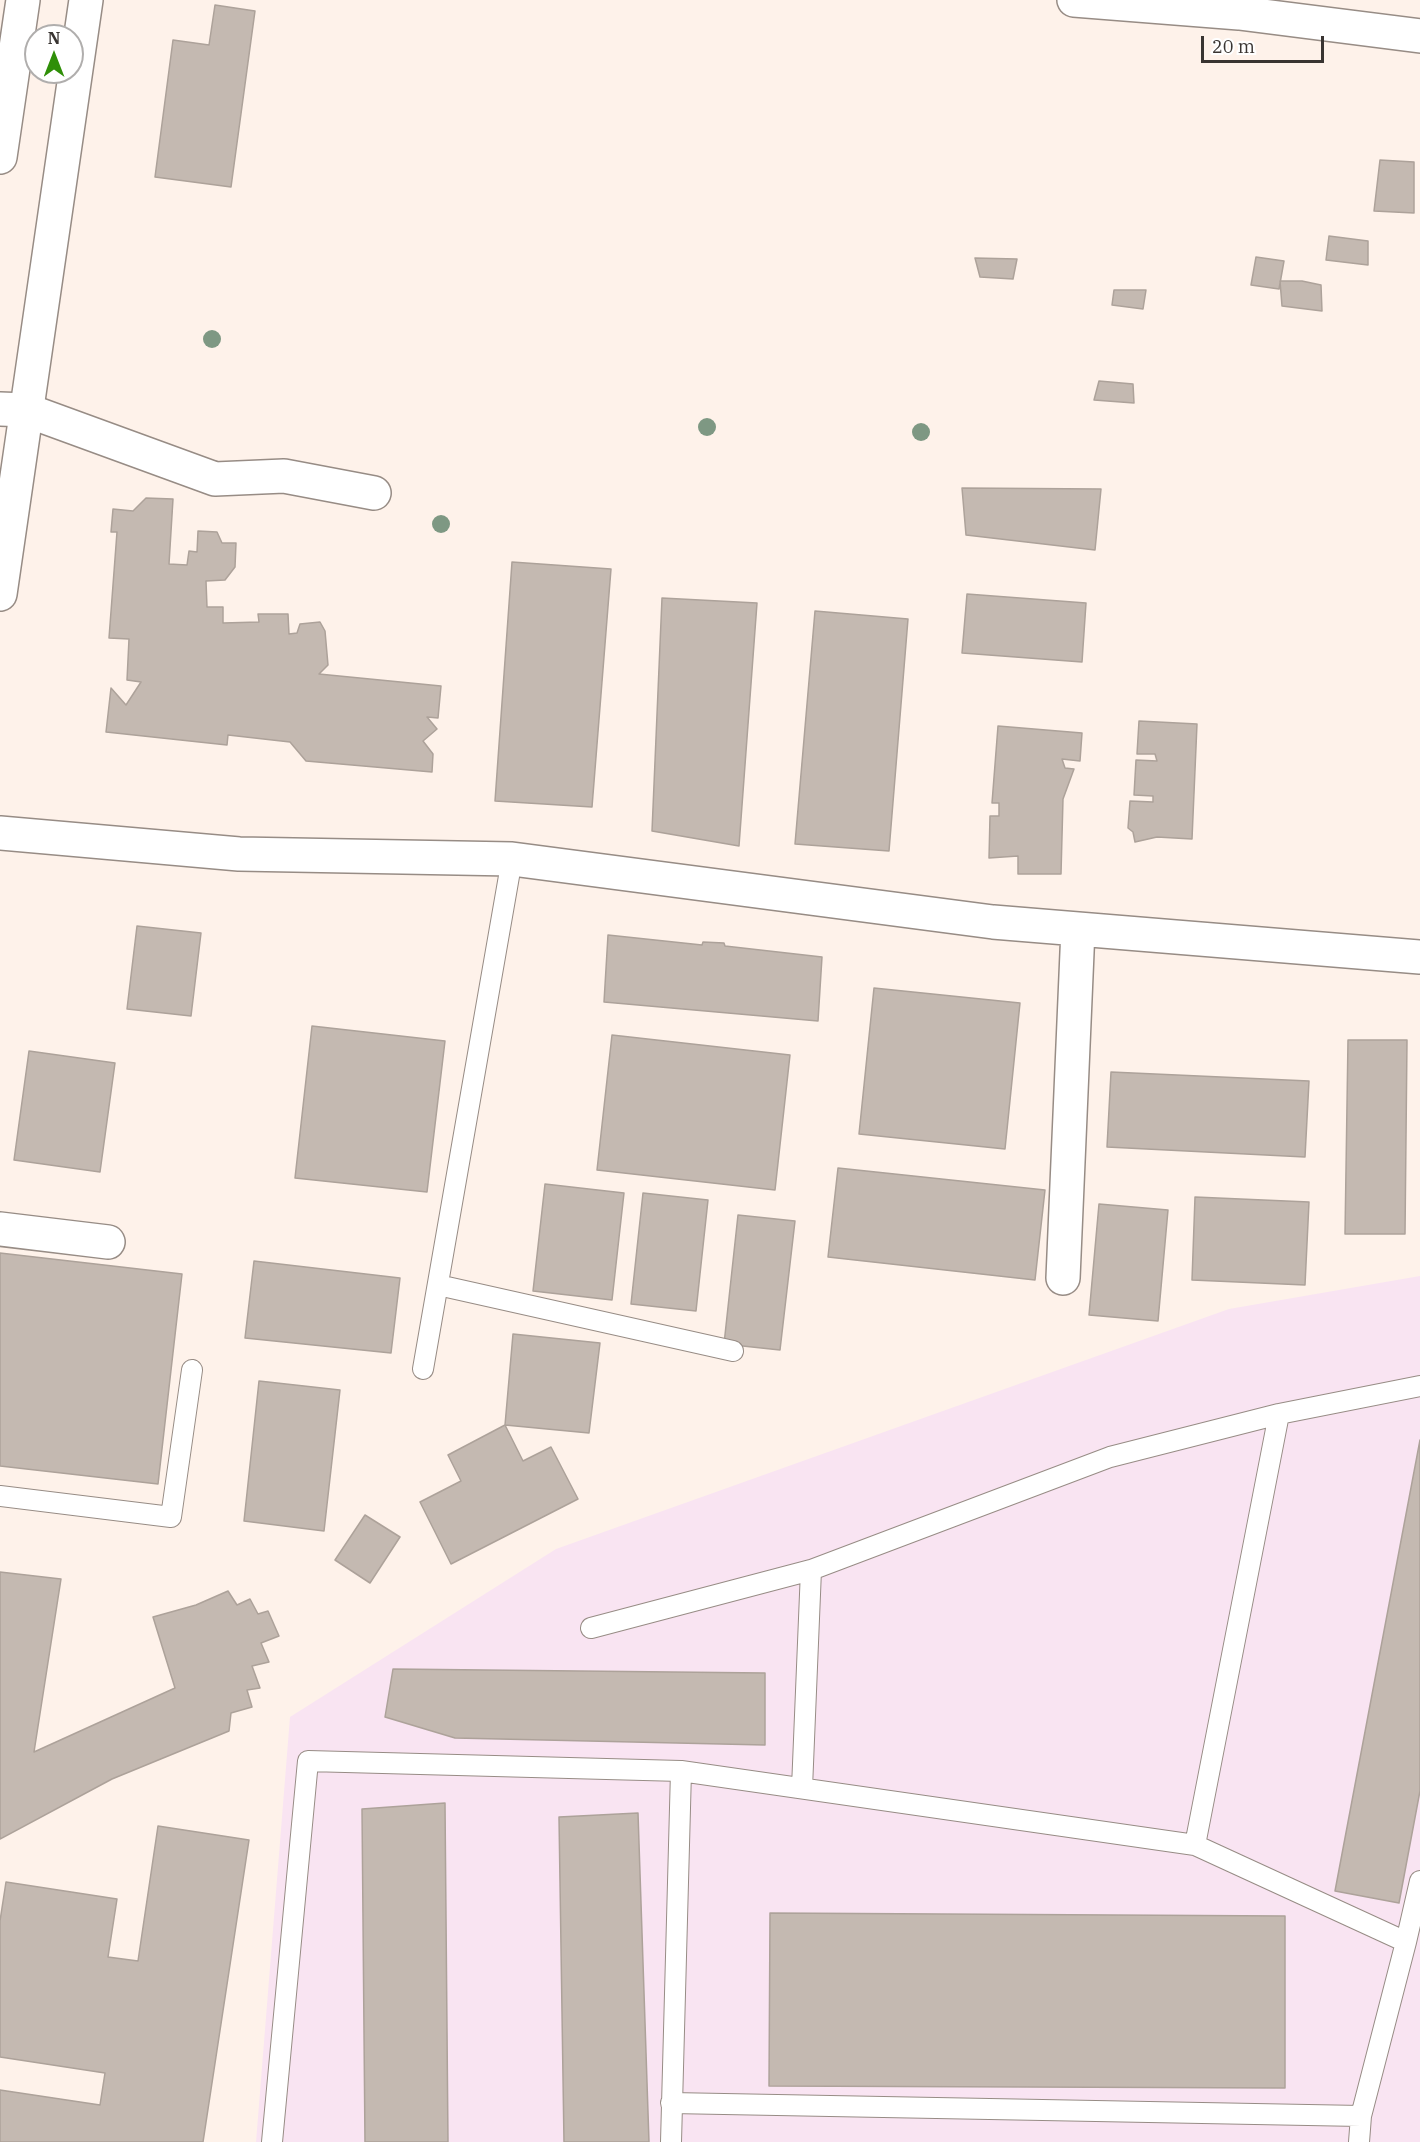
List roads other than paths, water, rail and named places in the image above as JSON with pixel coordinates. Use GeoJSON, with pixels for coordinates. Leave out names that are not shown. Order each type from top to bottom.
{"type":"FeatureCollection","features":[{"type":"Feature","properties":{"kind":"main road"},"geometry":{"type":"LineString","coordinates":[[0,157],[23,0]]}},
{"type":"Feature","properties":{"kind":"main road"},"geometry":{"type":"LineString","coordinates":[[0,594],[13,409],[86,0]]}},
{"type":"Feature","properties":{"kind":"main road"},"geometry":{"type":"LineString","coordinates":[[1074,0],[1239,13],[1420,36]]}},
{"type":"Feature","properties":{"kind":"main road"},"geometry":{"type":"LineString","coordinates":[[13,409],[215,479],[284,476],[374,493]]}},
{"type":"Feature","properties":{"kind":"main road"},"geometry":{"type":"LineString","coordinates":[[0,833],[239,854],[512,859],[993,922],[1420,957]]}},
{"type":"Feature","properties":{"kind":"main road"},"geometry":{"type":"LineString","coordinates":[[1064,1278],[1078,929]]}},
{"type":"Feature","properties":{"kind":"main road"},"geometry":{"type":"LineString","coordinates":[[0,1229],[108,1242]]}},
{"type":"Feature","properties":{"kind":"lane"},"geometry":{"type":"LineString","coordinates":[[423,1369],[512,859]]}},
{"type":"Feature","properties":{"kind":"lane"},"geometry":{"type":"LineString","coordinates":[[438,1285],[733,1351]]}},
{"type":"Feature","properties":{"kind":"lane"},"geometry":{"type":"LineString","coordinates":[[0,1496],[171,1517],[192,1370]]}},
{"type":"Feature","properties":{"kind":"lane"},"geometry":{"type":"LineString","coordinates":[[591,1628],[811,1570],[1110,1457],[1279,1414],[1420,1386]]}},
{"type":"Feature","properties":{"kind":"lane"},"geometry":{"type":"LineString","coordinates":[[1195,1845],[1279,1414]]}},
{"type":"Feature","properties":{"kind":"lane"},"geometry":{"type":"LineString","coordinates":[[802,1788],[811,1570]]}},
{"type":"Feature","properties":{"kind":"lane"},"geometry":{"type":"LineString","coordinates":[[272,2142],[308,1761],[681,1771],[1195,1845],[1406,1942]]}},
{"type":"Feature","properties":{"kind":"lane"},"geometry":{"type":"LineString","coordinates":[[671,2142],[681,1771]]}},
{"type":"Feature","properties":{"kind":"lane"},"geometry":{"type":"LineString","coordinates":[[1359,2142],[1361,2116],[1420,1881]]}},
{"type":"Feature","properties":{"kind":"lane"},"geometry":{"type":"LineString","coordinates":[[671,2103],[1361,2116]]}}]}
